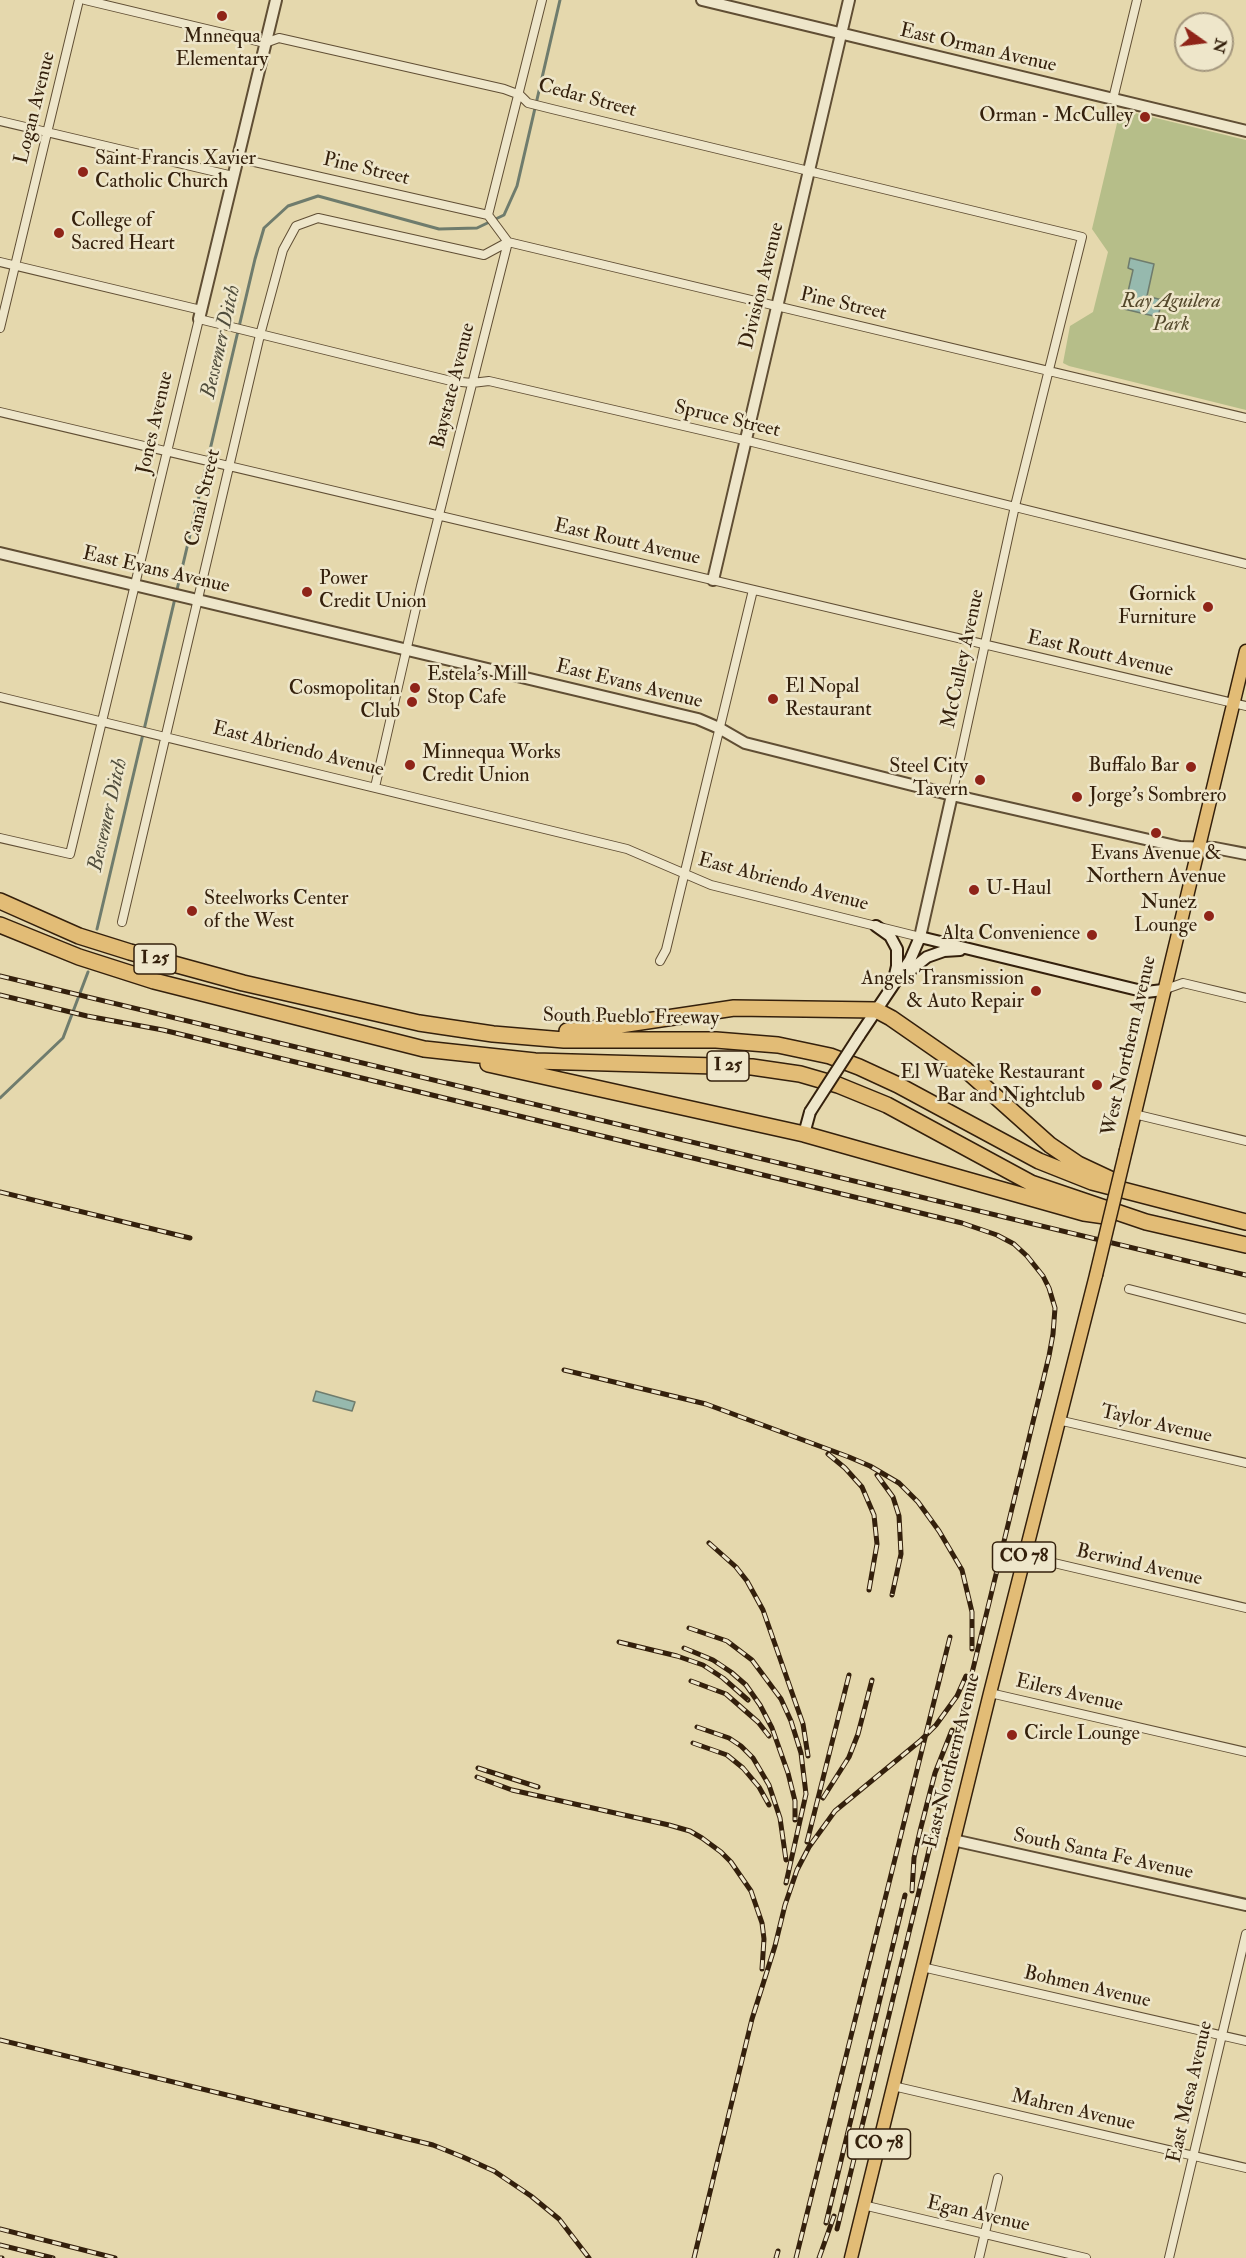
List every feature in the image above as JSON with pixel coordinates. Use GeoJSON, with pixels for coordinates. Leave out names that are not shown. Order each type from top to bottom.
{"type":"FeatureCollection","features":[{"type":"Feature","properties":{"kind":"highway","name":"South Pueblo Freeway"},"geometry":{"type":"LineString","coordinates":[[0,902],[79,936],[176,965],[389,1018],[493,1035],[564,1040],[716,1040],[778,1045],[830,1056],[898,1085],[1039,1161],[1092,1182],[1246,1222]]}},
{"type":"Feature","properties":{"kind":"highway","name":"I 25"},"geometry":{"type":"LineString","coordinates":[[0,925],[79,957],[154,981],[424,1048],[535,1061],[752,1067],[800,1074],[838,1085],[887,1106],[1031,1183],[1146,1222],[1246,1245]]}},
{"type":"Feature","properties":{"kind":"highway"},"geometry":{"type":"LineString","coordinates":[[493,1035],[587,1030],[734,1008],[876,1010],[966,1070],[1050,1145],[1078,1164],[1163,1200]]}},
{"type":"Feature","properties":{"kind":"highway"},"geometry":{"type":"LineString","coordinates":[[424,1048],[804,1134],[1084,1213],[1146,1222]]}},
{"type":"Feature","properties":{"kind":"main road","name":"West Northern Avenue"},"geometry":{"type":"LineString","coordinates":[[1096,1275],[1246,651]]}},
{"type":"Feature","properties":{"kind":"main road","name":"East Northern Avenue"},"geometry":{"type":"LineString","coordinates":[[851,2258],[921,1967],[1096,1275]]}},
{"type":"Feature","properties":{"kind":"street","name":"Logan Avenue"},"geometry":{"type":"LineString","coordinates":[[0,328],[79,0]]}},
{"type":"Feature","properties":{"kind":"street","name":"Cedar Street"},"geometry":{"type":"LineString","coordinates":[[85,0],[265,43],[279,38],[520,95],[528,103],[546,108],[1082,237]]}},
{"type":"Feature","properties":{"kind":"street","name":"Jones Avenue"},"geometry":{"type":"LineString","coordinates":[[0,838],[70,854],[276,0]]}},
{"type":"Feature","properties":{"kind":"street"},"geometry":{"type":"LineString","coordinates":[[508,242],[488,215],[520,95],[542,0]]}},
{"type":"Feature","properties":{"kind":"street","name":"East Orman Avenue"},"geometry":{"type":"LineString","coordinates":[[702,0],[1246,131]]}},
{"type":"Feature","properties":{"kind":"street","name":"Division Avenue"},"geometry":{"type":"LineString","coordinates":[[713,580],[849,0]]}},
{"type":"Feature","properties":{"kind":"street"},"geometry":{"type":"LineString","coordinates":[[1113,99],[1137,0]]}},
{"type":"Feature","properties":{"kind":"street"},"geometry":{"type":"LineString","coordinates":[[0,121],[233,176]]}},
{"type":"Feature","properties":{"kind":"street","name":"Pine Street"},"geometry":{"type":"LineString","coordinates":[[237,158],[488,215]]}},
{"type":"Feature","properties":{"kind":"street","name":"Canal Street"},"geometry":{"type":"LineString","coordinates":[[122,922],[260,335],[283,250],[296,226],[318,218],[484,255],[508,242]]}},
{"type":"Feature","properties":{"kind":"street","name":"McCulley Avenue"},"geometry":{"type":"LineString","coordinates":[[804,1134],[810,1112],[910,960],[920,937],[1015,506],[1082,237]]}},
{"type":"Feature","properties":{"kind":"street","name":"Pine Street"},"geometry":{"type":"LineString","coordinates":[[508,242],[1246,418]]}},
{"type":"Feature","properties":{"kind":"street","name":"Baystate Avenue"},"geometry":{"type":"LineString","coordinates":[[375,787],[439,515],[508,242]]}},
{"type":"Feature","properties":{"kind":"street","name":"Spruce Street"},"geometry":{"type":"LineString","coordinates":[[0,262],[200,315],[260,335],[451,381],[472,383],[489,381],[744,440],[1246,564]]}},
{"type":"Feature","properties":{"kind":"street","name":"East Routt Avenue"},"geometry":{"type":"LineString","coordinates":[[0,412],[1246,706]]}},
{"type":"Feature","properties":{"kind":"street","name":"East Evans Avenue"},"geometry":{"type":"LineString","coordinates":[[0,553],[197,598],[698,719],[745,742],[952,795],[1180,847],[1215,848],[1246,854]]}},
{"type":"Feature","properties":{"kind":"street"},"geometry":{"type":"LineString","coordinates":[[660,961],[666,950],[753,590]]}},
{"type":"Feature","properties":{"kind":"street","name":"East Abriendo Avenue"},"geometry":{"type":"LineString","coordinates":[[0,697],[627,849],[711,885],[1146,992],[1163,990],[1183,983],[1246,998]]}},
{"type":"Feature","properties":{"kind":"street"},"geometry":{"type":"LineString","coordinates":[[876,926],[890,936],[897,949],[897,966],[893,985]]}},
{"type":"Feature","properties":{"kind":"street"},"geometry":{"type":"LineString","coordinates":[[893,985],[927,957],[944,951],[969,949]]}},
{"type":"Feature","properties":{"kind":"street"},"geometry":{"type":"LineString","coordinates":[[1134,1114],[1246,1141]]}},
{"type":"Feature","properties":{"kind":"street"},"geometry":{"type":"LineString","coordinates":[[1129,1288],[1246,1318]]}},
{"type":"Feature","properties":{"kind":"street","name":"Taylor Avenue"},"geometry":{"type":"LineString","coordinates":[[1058,1420],[1246,1463]]}},
{"type":"Feature","properties":{"kind":"street","name":"Berwind Avenue"},"geometry":{"type":"LineString","coordinates":[[1024,1556],[1246,1608]]}},
{"type":"Feature","properties":{"kind":"street","name":"Eilers Avenue"},"geometry":{"type":"LineString","coordinates":[[990,1693],[1246,1752]]}},
{"type":"Feature","properties":{"kind":"street","name":"South Santa Fe Avenue"},"geometry":{"type":"LineString","coordinates":[[953,1840],[1246,1905]]}},
{"type":"Feature","properties":{"kind":"street","name":"East Mesa Avenue"},"geometry":{"type":"LineString","coordinates":[[1169,2258],[1246,1934]]}},
{"type":"Feature","properties":{"kind":"street","name":"Bohmen Avenue"},"geometry":{"type":"LineString","coordinates":[[921,1967],[1246,2041]]}},
{"type":"Feature","properties":{"kind":"street","name":"Mahren Avenue"},"geometry":{"type":"LineString","coordinates":[[893,2086],[1246,2168]]}},
{"type":"Feature","properties":{"kind":"street"},"geometry":{"type":"LineString","coordinates":[[979,2258],[998,2178]]}},
{"type":"Feature","properties":{"kind":"street","name":"Egan Avenue"},"geometry":{"type":"LineString","coordinates":[[863,2205],[1086,2258]]}},
{"type":"Feature","properties":{"kind":"green space","name":"Ray Aguilera Park"},"geometry":{"type":"Polygon","coordinates":[[[1123,110],[1246,140],[1246,410],[1063,363],[1070,326],[1093,312],[1108,252],[1092,229],[1119,115],[1123,110]]]}},
{"type":"Feature","properties":{"kind":"water"},"geometry":{"type":"Polygon","coordinates":[[[1130,258],[1154,264],[1147,296],[1162,300],[1158,317],[1124,309],[1133,270],[1128,268],[1130,258]]]}},
{"type":"Feature","properties":{"kind":"water"},"geometry":{"type":"Polygon","coordinates":[[[316,1391],[355,1402],[352,1411],[313,1401],[316,1391]]]}},
{"type":"Feature","properties":{"kind":"waterway","name":"Bessemer Ditch"},"geometry":{"type":"LineString","coordinates":[[97,929],[264,228],[288,206],[318,196],[439,229],[477,228],[504,215],[517,186],[560,0]]}},
{"type":"Feature","properties":{"kind":"waterway","name":"Bessemer Ditch"},"geometry":{"type":"LineString","coordinates":[[0,1098],[63,1038],[88,972]]}},
{"type":"Feature","properties":{"kind":"railway"},"geometry":{"type":"LineString","coordinates":[[0,976],[1246,1275]]}},
{"type":"Feature","properties":{"kind":"railway"},"geometry":{"type":"LineString","coordinates":[[0,995],[87,1016],[163,1030],[962,1223],[997,1235],[1014,1244],[1043,1276],[1055,1308],[1049,1356],[837,2229]]}},
{"type":"Feature","properties":{"kind":"railway"},"geometry":{"type":"LineString","coordinates":[[0,1192],[190,1238]]}},
{"type":"Feature","properties":{"kind":"railway"},"geometry":{"type":"LineString","coordinates":[[564,1370],[706,1404],[849,1457],[899,1483],[918,1502],[939,1531],[962,1570],[972,1612],[972,1649]]}},
{"type":"Feature","properties":{"kind":"railway"},"geometry":{"type":"LineString","coordinates":[[828,1454],[862,1487],[874,1515],[877,1544],[869,1590]]}},
{"type":"Feature","properties":{"kind":"railway"},"geometry":{"type":"LineString","coordinates":[[877,1475],[893,1497],[899,1516],[901,1554],[892,1595]]}},
{"type":"Feature","properties":{"kind":"railway"},"geometry":{"type":"LineString","coordinates":[[709,1543],[736,1567],[747,1581],[763,1610],[803,1724],[808,1756]]}},
{"type":"Feature","properties":{"kind":"railway"},"geometry":{"type":"LineString","coordinates":[[689,1628],[727,1641],[752,1660],[781,1699],[791,1721],[801,1753],[806,1794],[786,1883]]}},
{"type":"Feature","properties":{"kind":"railway"},"geometry":{"type":"LineString","coordinates":[[796,2258],[950,1637]]}},
{"type":"Feature","properties":{"kind":"railway"},"geometry":{"type":"LineString","coordinates":[[619,1642],[677,1656],[703,1665],[723,1678],[748,1700]]}},
{"type":"Feature","properties":{"kind":"railway"},"geometry":{"type":"LineString","coordinates":[[684,1648],[713,1660],[731,1672],[746,1685],[760,1705],[772,1728],[788,1773],[795,1801],[795,1820]]}},
{"type":"Feature","properties":{"kind":"railway"},"geometry":{"type":"LineString","coordinates":[[807,1842],[849,1675]]}},
{"type":"Feature","properties":{"kind":"railway"},"geometry":{"type":"LineString","coordinates":[[694,2258],[752,2019],[797,1870],[809,1847],[835,1811],[920,1741],[936,1725],[957,1696],[966,1676]]}},
{"type":"Feature","properties":{"kind":"railway"},"geometry":{"type":"LineString","coordinates":[[823,1798],[849,1757],[858,1734],[872,1680]]}},
{"type":"Feature","properties":{"kind":"railway"},"geometry":{"type":"LineString","coordinates":[[691,1681],[726,1694],[758,1722],[769,1736]]}},
{"type":"Feature","properties":{"kind":"railway"},"geometry":{"type":"LineString","coordinates":[[697,1727],[729,1738],[753,1758],[769,1785],[780,1818],[786,1860]]}},
{"type":"Feature","properties":{"kind":"railway"},"geometry":{"type":"LineString","coordinates":[[912,1891],[914,1858],[920,1831],[935,1773],[952,1730]]}},
{"type":"Feature","properties":{"kind":"railway"},"geometry":{"type":"LineString","coordinates":[[693,1743],[727,1755],[743,1768],[759,1787],[769,1805]]}},
{"type":"Feature","properties":{"kind":"railway"},"geometry":{"type":"LineString","coordinates":[[478,1768],[538,1787]]}},
{"type":"Feature","properties":{"kind":"railway"},"geometry":{"type":"LineString","coordinates":[[477,1777],[512,1790],[669,1825],[690,1831],[702,1838],[731,1862],[751,1891],[762,1923],[764,1939],[762,1969]]}},
{"type":"Feature","properties":{"kind":"railway"},"geometry":{"type":"LineString","coordinates":[[826,2223],[905,1895]]}},
{"type":"Feature","properties":{"kind":"railway"},"geometry":{"type":"LineString","coordinates":[[0,2040],[433,2145],[494,2171],[531,2196],[559,2219],[589,2258]]}},
{"type":"Feature","properties":{"kind":"railway"},"geometry":{"type":"LineString","coordinates":[[819,2258],[834,2216]]}},
{"type":"Feature","properties":{"kind":"railway"},"geometry":{"type":"LineString","coordinates":[[0,2229],[115,2258]]}},
{"type":"Feature","properties":{"kind":"railway"},"geometry":{"type":"LineString","coordinates":[[0,2245],[53,2258]]}},
{"type":"Feature","properties":{"kind":"railway"},"geometry":{"type":"LineString","coordinates":[[776,2258],[778,2251]]}},
{"type":"Feature","properties":{"kind":"place","name":"Mnnequa Elementary"},"geometry":{"type":"Point","coordinates":[222,16]}},
{"type":"Feature","properties":{"kind":"place","name":"Orman - McCulley"},"geometry":{"type":"Point","coordinates":[1145,117]}},
{"type":"Feature","properties":{"kind":"place","name":"Saint Francis Xavier Catholic Church"},"geometry":{"type":"Point","coordinates":[83,172]}},
{"type":"Feature","properties":{"kind":"place","name":"College of Sacred Heart"},"geometry":{"type":"Point","coordinates":[59,233]}},
{"type":"Feature","properties":{"kind":"place","name":"Power Credit Union"},"geometry":{"type":"Point","coordinates":[307,592]}},
{"type":"Feature","properties":{"kind":"place","name":"Gornick Furniture"},"geometry":{"type":"Point","coordinates":[1208,607]}},
{"type":"Feature","properties":{"kind":"place","name":"Estela's Mill Stop Cafe"},"geometry":{"type":"Point","coordinates":[415,688]}},
{"type":"Feature","properties":{"kind":"place","name":"El Nopal Restaurant"},"geometry":{"type":"Point","coordinates":[773,699]}},
{"type":"Feature","properties":{"kind":"place","name":"Cosmopolitan Club"},"geometry":{"type":"Point","coordinates":[412,702]}},
{"type":"Feature","properties":{"kind":"place","name":"Minnequa Works Credit Union"},"geometry":{"type":"Point","coordinates":[410,765]}},
{"type":"Feature","properties":{"kind":"place","name":"Buffalo Bar"},"geometry":{"type":"Point","coordinates":[1191,767]}},
{"type":"Feature","properties":{"kind":"place","name":"Steel City Tavern"},"geometry":{"type":"Point","coordinates":[980,780]}},
{"type":"Feature","properties":{"kind":"place","name":"Jorge's Sombrero"},"geometry":{"type":"Point","coordinates":[1077,797]}},
{"type":"Feature","properties":{"kind":"place","name":"Evans Avenue & Northern Avenue"},"geometry":{"type":"Point","coordinates":[1156,833]}},
{"type":"Feature","properties":{"kind":"place","name":"U-Haul"},"geometry":{"type":"Point","coordinates":[974,890]}},
{"type":"Feature","properties":{"kind":"place","name":"Steelworks Center of the West"},"geometry":{"type":"Point","coordinates":[192,911]}},
{"type":"Feature","properties":{"kind":"place","name":"Nunez Lounge"},"geometry":{"type":"Point","coordinates":[1209,916]}},
{"type":"Feature","properties":{"kind":"place","name":"Alta Convenience"},"geometry":{"type":"Point","coordinates":[1092,935]}},
{"type":"Feature","properties":{"kind":"place","name":"Angels Transmission & Auto Repair"},"geometry":{"type":"Point","coordinates":[1036,991]}},
{"type":"Feature","properties":{"kind":"place","name":"El Wuateke Restaurant Bar and Nightclub"},"geometry":{"type":"Point","coordinates":[1097,1085]}},
{"type":"Feature","properties":{"kind":"place","name":"Circle Lounge"},"geometry":{"type":"Point","coordinates":[1012,1735]}}]}
